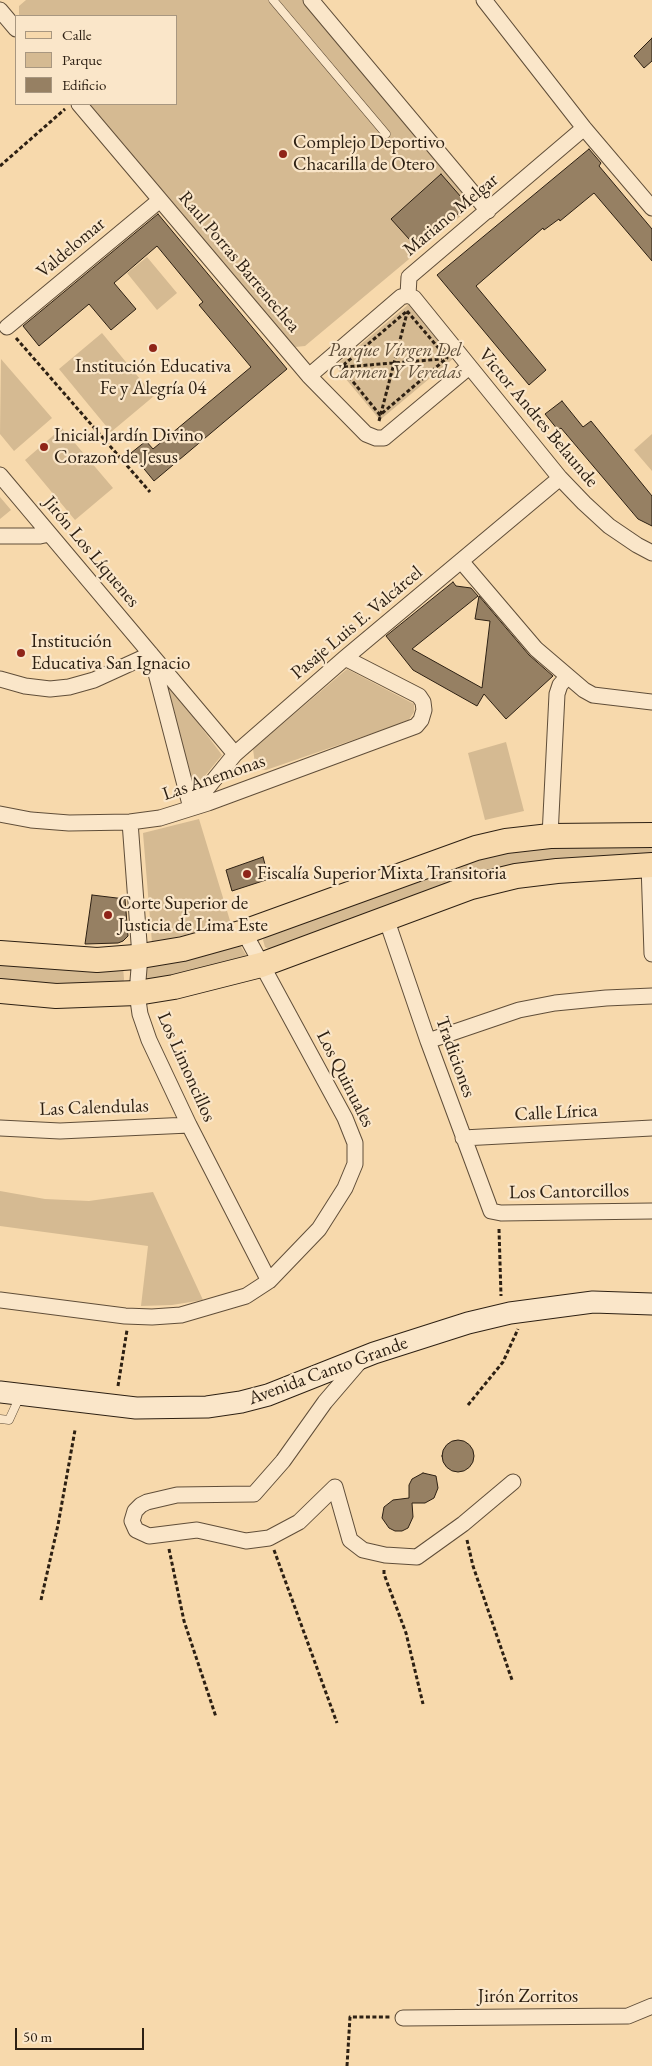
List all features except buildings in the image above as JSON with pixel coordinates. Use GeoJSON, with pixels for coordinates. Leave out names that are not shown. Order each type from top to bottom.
{"type":"FeatureCollection","features":[{"type":"Feature","properties":{"kind":"main road"},"geometry":{"type":"LineString","coordinates":[[0,953],[75,959],[114,959],[183,949],[244,932],[476,848],[506,841],[550,836],[652,835]]}},
{"type":"Feature","properties":{"kind":"main road"},"geometry":{"type":"LineString","coordinates":[[0,992],[56,996],[137,993],[174,988],[261,965],[470,887],[516,876],[558,871],[650,865]]}},
{"type":"Feature","properties":{"kind":"street"},"geometry":{"type":"LineString","coordinates":[[311,0],[488,211]]}},
{"type":"Feature","properties":{"kind":"street"},"geometry":{"type":"LineString","coordinates":[[484,0],[584,128],[652,208]]}},
{"type":"Feature","properties":{"kind":"street"},"geometry":{"type":"LineString","coordinates":[[0,10],[15,28]]}},
{"type":"Feature","properties":{"kind":"street","name":"Raul Porras Barrenechea"},"geometry":{"type":"LineString","coordinates":[[80,105],[309,376],[366,434],[376,438]]}},
{"type":"Feature","properties":{"kind":"street","name":"Mariano Melgar"},"geometry":{"type":"LineString","coordinates":[[408,295],[409,277],[584,128]]}},
{"type":"Feature","properties":{"kind":"street","name":"Valdelomar"},"geometry":{"type":"LineString","coordinates":[[7,327],[160,200]]}},
{"type":"Feature","properties":{"kind":"street"},"geometry":{"type":"LineString","coordinates":[[309,376],[401,296],[408,295]]}},
{"type":"Feature","properties":{"kind":"street","name":"Victor Andres Belaunde"},"geometry":{"type":"LineString","coordinates":[[408,295],[414,298],[560,478],[609,526],[652,553]]}},
{"type":"Feature","properties":{"kind":"street"},"geometry":{"type":"LineString","coordinates":[[376,438],[384,438],[469,367]]}},
{"type":"Feature","properties":{"kind":"street","name":"Jirón Los Líquenes"},"geometry":{"type":"LineString","coordinates":[[0,476],[235,754]]}},
{"type":"Feature","properties":{"kind":"street","name":"Pasaje Luis E. Valcárcel"},"geometry":{"type":"LineString","coordinates":[[191,808],[235,754],[345,658],[560,478]]}},
{"type":"Feature","properties":{"kind":"street"},"geometry":{"type":"LineString","coordinates":[[0,536],[40,536],[49,534]]}},
{"type":"Feature","properties":{"kind":"street"},"geometry":{"type":"LineString","coordinates":[[461,561],[530,642],[567,677],[593,694],[652,702]]}},
{"type":"Feature","properties":{"kind":"street"},"geometry":{"type":"LineString","coordinates":[[0,680],[50,689],[69,687],[94,680],[151,654]]}},
{"type":"Feature","properties":{"kind":"street","name":"Jirón Los Líquenes"},"geometry":{"type":"LineString","coordinates":[[151,654],[191,808]]}},
{"type":"Feature","properties":{"kind":"street","name":"Las Anemonas"},"geometry":{"type":"LineString","coordinates":[[0,814],[31,820],[70,823],[130,822],[160,818],[416,726],[421,720],[424,710],[423,702],[419,696],[345,658]]}},
{"type":"Feature","properties":{"kind":"street"},"geometry":{"type":"LineString","coordinates":[[550,836],[557,694],[560,685],[567,677]]}},
{"type":"Feature","properties":{"kind":"street","name":"Los Limoncillos"},"geometry":{"type":"LineString","coordinates":[[130,822],[140,956],[137,993],[140,1014],[149,1040],[189,1125],[269,1281]]}},
{"type":"Feature","properties":{"kind":"street"},"geometry":{"type":"LineString","coordinates":[[650,865],[652,954]]}},
{"type":"Feature","properties":{"kind":"street","name":"Tradiciones"},"geometry":{"type":"LineString","coordinates":[[386,918],[488,1208]]}},
{"type":"Feature","properties":{"kind":"street","name":"Los Quinuales"},"geometry":{"type":"LineString","coordinates":[[0,1300],[125,1316],[167,1317],[209,1308],[246,1296],[269,1281],[319,1229],[345,1188],[354,1164],[355,1143],[345,1118],[244,932]]}},
{"type":"Feature","properties":{"kind":"street"},"geometry":{"type":"LineString","coordinates":[[428,1041],[519,1010],[554,1003],[652,996]]}},
{"type":"Feature","properties":{"kind":"street","name":"Las Calendulas"},"geometry":{"type":"LineString","coordinates":[[0,1128],[60,1131],[189,1125]]}},
{"type":"Feature","properties":{"kind":"street","name":"Calle Lírica"},"geometry":{"type":"LineString","coordinates":[[463,1138],[652,1128]]}},
{"type":"Feature","properties":{"kind":"street","name":"Los Cantorcillos"},"geometry":{"type":"LineString","coordinates":[[488,1208],[495,1213],[652,1212]]}},
{"type":"Feature","properties":{"kind":"street","name":"Avenida Canto Grande"},"geometry":{"type":"LineString","coordinates":[[10,1394],[136,1408],[207,1407],[241,1402],[268,1395],[363,1357],[468,1323],[527,1311],[593,1302],[652,1304]]}},
{"type":"Feature","properties":{"kind":"street"},"geometry":{"type":"LineString","coordinates":[[363,1357],[325,1402],[283,1461],[254,1494],[177,1495],[147,1502],[135,1511],[132,1521],[136,1530],[149,1536],[197,1530],[246,1542],[270,1538],[299,1522],[335,1487],[350,1540],[363,1550],[385,1555],[417,1556],[463,1524],[513,1482]]}},
{"type":"Feature","properties":{"kind":"street","name":"Jirón Zorritos"},"geometry":{"type":"LineString","coordinates":[[403,2018],[628,2016],[652,2006]]}},
{"type":"Feature","properties":{"kind":"lane"},"geometry":{"type":"LineString","coordinates":[[273,0],[386,134]]}},
{"type":"Feature","properties":{"kind":"lane"},"geometry":{"type":"LineString","coordinates":[[0,1419],[9,1420],[10,1394]]}},
{"type":"Feature","properties":{"kind":"path"},"geometry":{"type":"LineString","coordinates":[[0,166],[71,105]]}},
{"type":"Feature","properties":{"kind":"path"},"geometry":{"type":"LineString","coordinates":[[376,438],[380,415],[408,311],[408,295]]}},
{"type":"Feature","properties":{"kind":"path"},"geometry":{"type":"LineString","coordinates":[[341,368],[408,311]]}},
{"type":"Feature","properties":{"kind":"path"},"geometry":{"type":"LineString","coordinates":[[408,311],[447,358]]}},
{"type":"Feature","properties":{"kind":"path"},"geometry":{"type":"LineString","coordinates":[[7,327],[150,492]]}},
{"type":"Feature","properties":{"kind":"path"},"geometry":{"type":"LineString","coordinates":[[309,376],[341,368],[447,358],[469,367]]}},
{"type":"Feature","properties":{"kind":"path"},"geometry":{"type":"LineString","coordinates":[[380,415],[447,358]]}},
{"type":"Feature","properties":{"kind":"path"},"geometry":{"type":"LineString","coordinates":[[341,368],[380,415]]}},
{"type":"Feature","properties":{"kind":"path"},"geometry":{"type":"LineString","coordinates":[[498,1229],[501,1302]]}},
{"type":"Feature","properties":{"kind":"path"},"geometry":{"type":"LineString","coordinates":[[468,1405],[503,1362],[527,1311]]}},
{"type":"Feature","properties":{"kind":"path"},"geometry":{"type":"LineString","coordinates":[[118,1386],[127,1328]]}},
{"type":"Feature","properties":{"kind":"path"},"geometry":{"type":"LineString","coordinates":[[42,1600],[75,1430]]}},
{"type":"Feature","properties":{"kind":"path"},"geometry":{"type":"LineString","coordinates":[[463,1524],[473,1566],[512,1680]]}},
{"type":"Feature","properties":{"kind":"path"},"geometry":{"type":"LineString","coordinates":[[166,1534],[184,1622],[216,1717]]}},
{"type":"Feature","properties":{"kind":"path"},"geometry":{"type":"LineString","coordinates":[[270,1538],[337,1723]]}},
{"type":"Feature","properties":{"kind":"path"},"geometry":{"type":"LineString","coordinates":[[385,1555],[384,1574],[406,1634],[423,1704]]}},
{"type":"Feature","properties":{"kind":"path"},"geometry":{"type":"LineString","coordinates":[[346,2066],[350,2017],[403,2018]]}},
{"type":"Feature","properties":{"kind":"green space","name":"Complejo Deportivo Chacarilla de Otero"},"geometry":{"type":"Polygon","coordinates":[[[26,0],[305,0],[475,204],[305,346],[295,347],[91,105],[178,105],[178,15],[19,15],[19,6],[26,0]]]}},
{"type":"Feature","properties":{"kind":"green space"},"geometry":{"type":"Polygon","coordinates":[[[147,257],[177,293],[157,310],[127,273],[147,257]]]}},
{"type":"Feature","properties":{"kind":"green space","name":"Parque Vírgen Del Carmen Y Veredas"},"geometry":{"type":"Polygon","coordinates":[[[409,304],[454,358],[380,420],[335,366],[409,304]]]}},
{"type":"Feature","properties":{"kind":"green space"},"geometry":{"type":"Polygon","coordinates":[[[102,333],[154,396],[111,432],[59,369],[102,333]]]}},
{"type":"Feature","properties":{"kind":"green space"},"geometry":{"type":"Polygon","coordinates":[[[1,359],[52,418],[14,451],[0,434],[1,359]]]}},
{"type":"Feature","properties":{"kind":"green space"},"geometry":{"type":"Polygon","coordinates":[[[62,428],[113,488],[75,520],[25,460],[62,428]]]}},
{"type":"Feature","properties":{"kind":"green space"},"geometry":{"type":"Polygon","coordinates":[[[652,434],[652,471],[634,450],[652,434]]]}},
{"type":"Feature","properties":{"kind":"green space"},"geometry":{"type":"Polygon","coordinates":[[[0,497],[11,510],[0,519],[0,497]]]}},
{"type":"Feature","properties":{"kind":"green space"},"geometry":{"type":"Polygon","coordinates":[[[347,669],[414,704],[414,712],[408,721],[266,770],[259,769],[255,764],[253,749],[347,669]]]}},
{"type":"Feature","properties":{"kind":"green space"},"geometry":{"type":"Polygon","coordinates":[[[162,675],[222,755],[195,788],[162,675]]]}},
{"type":"Feature","properties":{"kind":"green space"},"geometry":{"type":"Polygon","coordinates":[[[506,742],[524,811],[485,820],[468,753],[506,742]]]}},
{"type":"Feature","properties":{"kind":"green space"},"geometry":{"type":"Polygon","coordinates":[[[199,819],[231,924],[152,943],[143,833],[199,819]]]}},
{"type":"Feature","properties":{"kind":"green space"},"geometry":{"type":"Polygon","coordinates":[[[652,844],[652,856],[589,857],[521,863],[498,868],[270,950],[265,947],[263,940],[268,933],[497,854],[522,849],[652,844]]]}},
{"type":"Feature","properties":{"kind":"green space"},"geometry":{"type":"Polygon","coordinates":[[[240,945],[246,955],[246,960],[149,983],[146,979],[146,965],[240,945]]]}},
{"type":"Feature","properties":{"kind":"green space"},"geometry":{"type":"Polygon","coordinates":[[[0,961],[123,966],[123,985],[96,988],[0,981],[0,961]]]}},
{"type":"Feature","properties":{"kind":"green space"},"geometry":{"type":"Polygon","coordinates":[[[0,1191],[45,1199],[89,1201],[153,1192],[203,1300],[172,1305],[141,1306],[148,1246],[0,1226],[0,1191]]]}},
{"type":"Feature","properties":{"kind":"place","name":"Complejo Deportivo Chacarilla de Otero"},"geometry":{"type":"Point","coordinates":[283,154]}},
{"type":"Feature","properties":{"kind":"place","name":"Institución Educativa Fe y Alegría 04"},"geometry":{"type":"Point","coordinates":[153,348]}},
{"type":"Feature","properties":{"kind":"place","name":"Inicial Jardín Divino Corazon de Jesus"},"geometry":{"type":"Point","coordinates":[44,447]}},
{"type":"Feature","properties":{"kind":"place","name":"Institución Educativa San Ignacio"},"geometry":{"type":"Point","coordinates":[21,653]}},
{"type":"Feature","properties":{"kind":"place","name":"Fiscalía Superior Mixta Transitoria"},"geometry":{"type":"Point","coordinates":[247,874]}},
{"type":"Feature","properties":{"kind":"place","name":"Corte Superior de Justicia de Lima Este"},"geometry":{"type":"Point","coordinates":[108,915]}}]}
